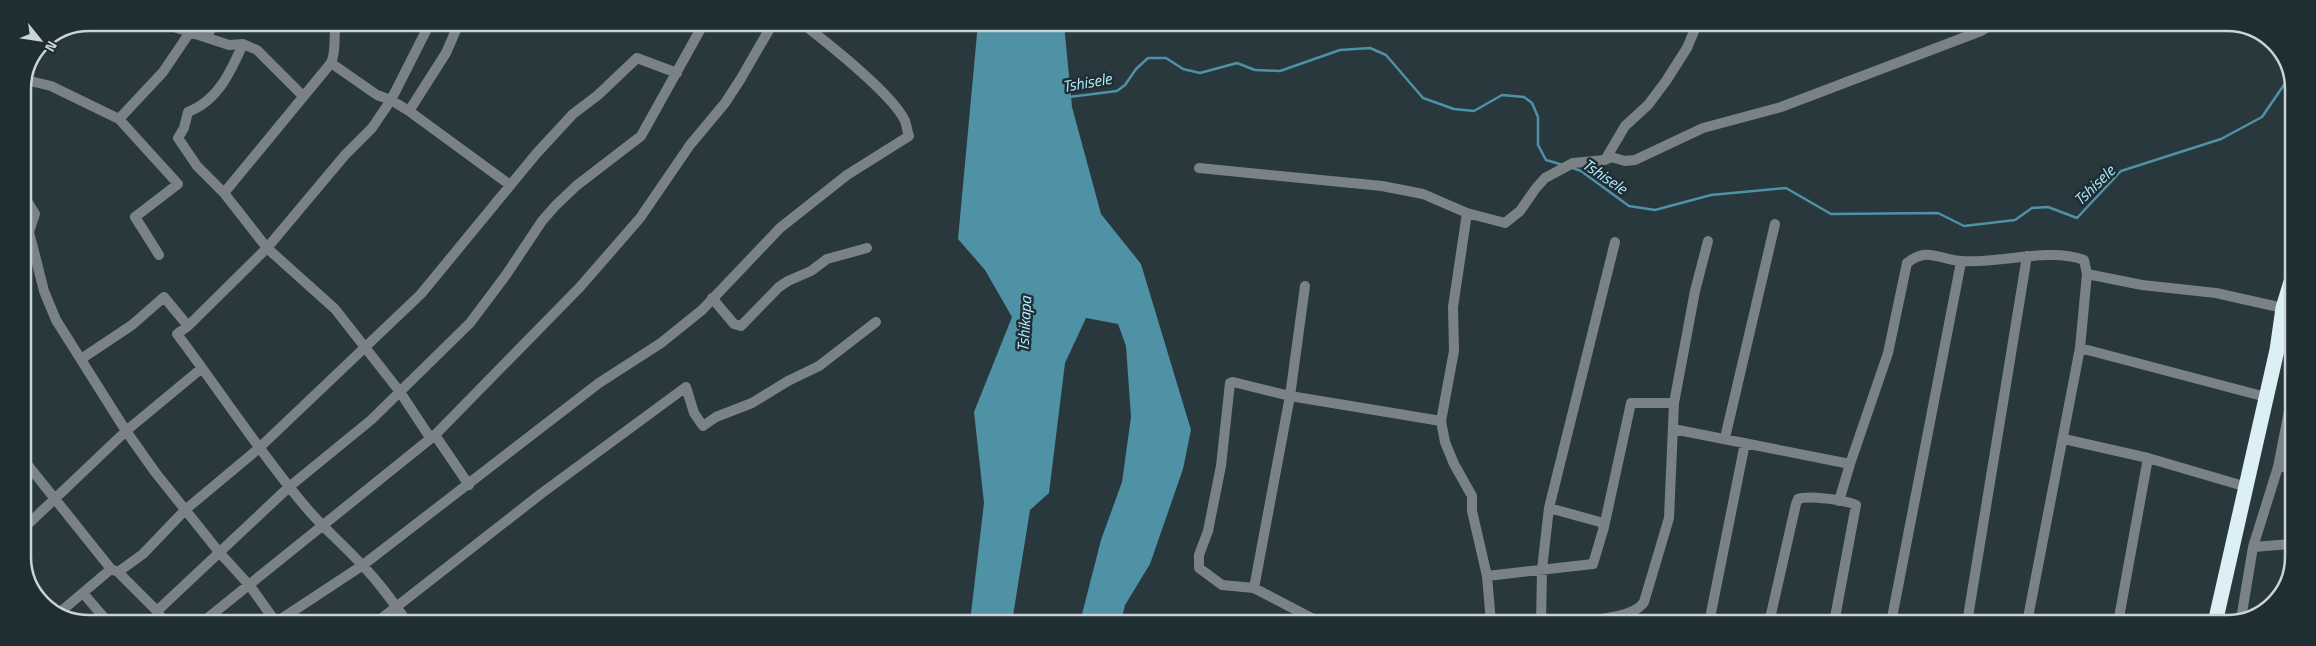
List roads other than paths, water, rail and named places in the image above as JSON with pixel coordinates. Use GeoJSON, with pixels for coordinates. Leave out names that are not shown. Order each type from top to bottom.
{"type":"FeatureCollection","features":[{"type":"Feature","properties":{"kind":"highway"},"geometry":{"type":"LineString","coordinates":[[2217,615],[2277,350],[2285,301]]}},
{"type":"Feature","properties":{"kind":"street"},"geometry":{"type":"LineString","coordinates":[[187,31],[229,45],[243,44],[257,50],[303,96]]}},
{"type":"Feature","properties":{"kind":"street"},"geometry":{"type":"LineString","coordinates":[[206,37],[209,31]]}},
{"type":"Feature","properties":{"kind":"street"},"geometry":{"type":"LineString","coordinates":[[224,192],[331,63],[336,52],[334,31]]}},
{"type":"Feature","properties":{"kind":"street"},"geometry":{"type":"LineString","coordinates":[[402,615],[363,566],[323,527],[258,449],[231,406],[177,334],[188,326],[267,248],[345,155],[372,128],[391,100],[426,31]]}},
{"type":"Feature","properties":{"kind":"street"},"geometry":{"type":"LineString","coordinates":[[409,111],[446,53],[456,31]]}},
{"type":"Feature","properties":{"kind":"street"},"geometry":{"type":"LineString","coordinates":[[157,611],[289,487],[371,420],[470,323],[506,275],[542,221],[556,205],[576,186],[641,136],[700,31]]}},
{"type":"Feature","properties":{"kind":"street"},"geometry":{"type":"LineString","coordinates":[[212,615],[435,435],[580,287],[640,218],[690,145],[740,80],[768,31]]}},
{"type":"Feature","properties":{"kind":"street"},"geometry":{"type":"LineString","coordinates":[[288,615],[363,566],[599,383],[661,343],[702,310],[780,228],[847,175],[909,136],[904,120],[872,82],[811,31]]}},
{"type":"Feature","properties":{"kind":"street"},"geometry":{"type":"LineString","coordinates":[[1605,160],[1625,126],[1648,104],[1666,81],[1687,48],[1694,31]]}},
{"type":"Feature","properties":{"kind":"street"},"geometry":{"type":"LineString","coordinates":[[1199,168],[1382,186],[1422,194],[1467,213],[1505,222],[1509,221],[1520,211],[1545,178],[1573,163],[1605,160],[1611,157],[1625,161],[1635,160],[1703,128],[1789,103],[1981,31]]}},
{"type":"Feature","properties":{"kind":"street"},"geometry":{"type":"LineString","coordinates":[[119,119],[163,72],[190,32]]}},
{"type":"Feature","properties":{"kind":"street"},"geometry":{"type":"LineString","coordinates":[[243,44],[223,85],[200,107],[188,112],[184,128],[178,138],[198,166],[224,192],[267,248],[335,309],[400,392],[429,436],[435,435]]}},
{"type":"Feature","properties":{"kind":"street"},"geometry":{"type":"LineString","coordinates":[[64,609],[115,570],[143,554],[185,510],[258,449],[365,349],[421,294],[510,185],[573,114],[598,95],[637,58],[678,73]]}},
{"type":"Feature","properties":{"kind":"street"},"geometry":{"type":"LineString","coordinates":[[331,63],[377,95],[391,100],[409,111],[510,185]]}},
{"type":"Feature","properties":{"kind":"street"},"geometry":{"type":"LineString","coordinates":[[32,78],[73,95],[91,107],[119,119],[178,184],[135,217],[159,255]]}},
{"type":"Feature","properties":{"kind":"street"},"geometry":{"type":"LineString","coordinates":[[31,208],[35,214],[31,226]]}},
{"type":"Feature","properties":{"kind":"street"},"geometry":{"type":"LineString","coordinates":[[1467,213],[1453,307],[1454,351],[1441,421],[1445,442],[1454,464],[1472,496],[1472,511],[1487,576],[1490,615]]}},
{"type":"Feature","properties":{"kind":"street"},"geometry":{"type":"LineString","coordinates":[[1725,438],[1775,224]]}},
{"type":"Feature","properties":{"kind":"street"},"geometry":{"type":"LineString","coordinates":[[31,240],[44,291],[56,320],[126,431],[185,510],[250,586],[272,615]]}},
{"type":"Feature","properties":{"kind":"street"},"geometry":{"type":"LineString","coordinates":[[1622,615],[1636,611],[1644,602],[1669,518],[1674,403],[1695,291],[1708,241]]}},
{"type":"Feature","properties":{"kind":"street"},"geometry":{"type":"LineString","coordinates":[[1541,615],[1542,569],[1549,508],[1615,242]]}},
{"type":"Feature","properties":{"kind":"street"},"geometry":{"type":"LineString","coordinates":[[712,298],[734,324],[741,326],[779,287],[793,278],[811,271],[827,259],[867,248]]}},
{"type":"Feature","properties":{"kind":"street"},"geometry":{"type":"LineString","coordinates":[[1839,501],[1888,353],[1907,263],[1913,258],[1928,254],[1961,262],[2027,256],[2080,258],[2084,260],[2087,274],[2080,348],[2029,615]]}},
{"type":"Feature","properties":{"kind":"street"},"geometry":{"type":"LineString","coordinates":[[1968,615],[2027,256]]}},
{"type":"Feature","properties":{"kind":"street"},"geometry":{"type":"LineString","coordinates":[[1893,615],[1961,262]]}},
{"type":"Feature","properties":{"kind":"street"},"geometry":{"type":"LineString","coordinates":[[2087,274],[2142,285],[2216,293],[2283,308]]}},
{"type":"Feature","properties":{"kind":"street"},"geometry":{"type":"LineString","coordinates":[[1254,588],[1290,396],[1305,286]]}},
{"type":"Feature","properties":{"kind":"street"},"geometry":{"type":"LineString","coordinates":[[81,360],[132,325],[164,297],[188,326]]}},
{"type":"Feature","properties":{"kind":"street"},"geometry":{"type":"LineString","coordinates":[[385,615],[542,493],[686,387],[694,413],[703,426],[716,417],[752,403],[788,381],[820,366],[876,322]]}},
{"type":"Feature","properties":{"kind":"street"},"geometry":{"type":"LineString","coordinates":[[2080,348],[2266,397]]}},
{"type":"Feature","properties":{"kind":"street"},"geometry":{"type":"LineString","coordinates":[[31,522],[126,431],[202,368]]}},
{"type":"Feature","properties":{"kind":"street"},"geometry":{"type":"LineString","coordinates":[[1306,615],[1254,588],[1222,584],[1199,568],[1199,555],[1211,520],[1223,454],[1229,386],[1233,382],[1290,396],[1441,421]]}},
{"type":"Feature","properties":{"kind":"street"},"geometry":{"type":"LineString","coordinates":[[1487,576],[1593,564],[1604,527],[1631,403],[1674,403]]}},
{"type":"Feature","properties":{"kind":"street"},"geometry":{"type":"LineString","coordinates":[[1673,429],[1850,464]]}},
{"type":"Feature","properties":{"kind":"street"},"geometry":{"type":"LineString","coordinates":[[2241,613],[2253,547],[2278,468],[2285,432]]}},
{"type":"Feature","properties":{"kind":"street"},"geometry":{"type":"LineString","coordinates":[[435,435],[469,485]]}},
{"type":"Feature","properties":{"kind":"street"},"geometry":{"type":"LineString","coordinates":[[2064,439],[2148,458],[2247,487]]}},
{"type":"Feature","properties":{"kind":"street"},"geometry":{"type":"LineString","coordinates":[[1711,615],[1745,443]]}},
{"type":"Feature","properties":{"kind":"street"},"geometry":{"type":"LineString","coordinates":[[2119,615],[2148,458]]}},
{"type":"Feature","properties":{"kind":"street"},"geometry":{"type":"LineString","coordinates":[[2278,468],[2285,468]]}},
{"type":"Feature","properties":{"kind":"street"},"geometry":{"type":"LineString","coordinates":[[31,469],[115,570],[160,615]]}},
{"type":"Feature","properties":{"kind":"street"},"geometry":{"type":"LineString","coordinates":[[1771,615],[1798,499],[1804,497],[1852,503],[1856,508],[1836,615]]}},
{"type":"Feature","properties":{"kind":"street"},"geometry":{"type":"LineString","coordinates":[[1549,508],[1600,522],[1604,527]]}},
{"type":"Feature","properties":{"kind":"street"},"geometry":{"type":"LineString","coordinates":[[2253,547],[2285,544]]}},
{"type":"Feature","properties":{"kind":"street"},"geometry":{"type":"LineString","coordinates":[[83,593],[102,615]]}},
{"type":"Feature","properties":{"kind":"water","name":"Tshikapa"},"geometry":{"type":"Polygon","coordinates":[[[977,31],[1065,31],[1072,107],[1101,214],[1141,264],[1191,430],[1183,469],[1150,564],[1125,605],[1123,615],[1082,615],[1101,540],[1122,482],[1131,417],[1126,346],[1118,324],[1086,318],[1065,363],[1049,493],[1030,510],[1013,615],[971,615],[984,503],[974,412],[1012,317],[985,270],[958,239],[977,31]]]}},
{"type":"Feature","properties":{"kind":"waterway","name":"Tshisele"},"geometry":{"type":"LineString","coordinates":[[1069,97],[1117,91],[1125,85],[1136,69],[1148,58],[1166,58],[1183,69],[1200,73],[1237,63],[1255,70],[1280,71],[1340,50],[1370,48],[1386,55],[1423,98],[1454,109],[1474,111],[1502,95],[1524,97],[1532,103],[1538,117],[1538,145],[1546,160],[1563,165]]}},
{"type":"Feature","properties":{"kind":"waterway","name":"Tshisele"},"geometry":{"type":"LineString","coordinates":[[1570,167],[1581,171],[1629,206],[1655,210],[1711,195],[1786,188],[1831,214],[1938,213],[1964,226],[2015,220],[2032,208],[2048,207],[2077,218],[2121,171],[2221,139],[2262,117],[2285,84]]}}]}
